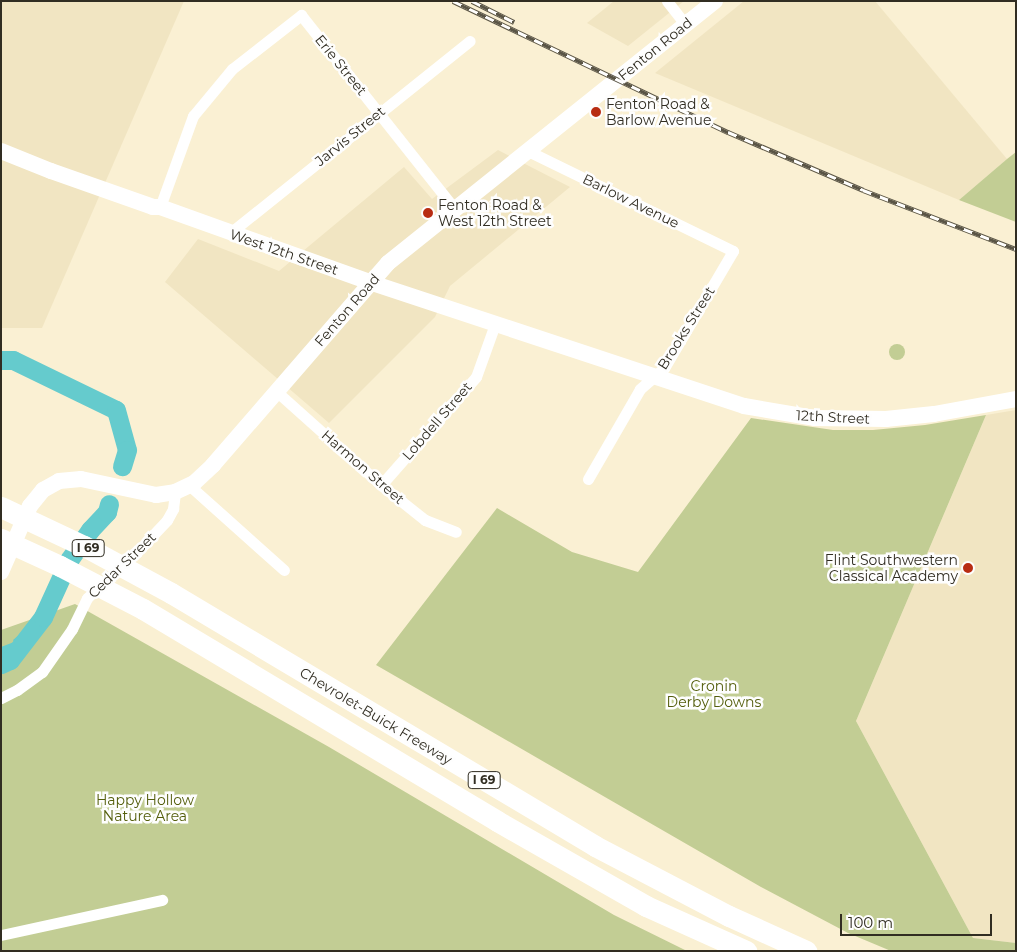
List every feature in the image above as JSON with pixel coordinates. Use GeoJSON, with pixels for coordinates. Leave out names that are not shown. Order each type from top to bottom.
{"type":"FeatureCollection","features":[{"type":"Feature","properties":{"kind":"highway","name":"Chevrolet-Buick Freeway"},"geometry":{"type":"LineString","coordinates":[[1,508],[84,546],[171,593],[595,846],[729,916],[806,951]]}},
{"type":"Feature","properties":{"kind":"highway","name":"Chevrolet-Buick Freeway"},"geometry":{"type":"LineString","coordinates":[[1,538],[143,609],[497,821],[646,906],[746,951]]}},
{"type":"Feature","properties":{"kind":"highway"},"geometry":{"type":"LineString","coordinates":[[646,906],[722,951]]}},
{"type":"Feature","properties":{"kind":"street"},"geometry":{"type":"LineString","coordinates":[[667,1],[686,25]]}},
{"type":"Feature","properties":{"kind":"street","name":"Fenton Road"},"geometry":{"type":"LineString","coordinates":[[1,572],[30,506],[43,490],[59,481],[81,479],[149,494],[175,492],[190,486],[213,465],[370,282],[400,253],[715,1]]}},
{"type":"Feature","properties":{"kind":"street","name":"Erie Street"},"geometry":{"type":"LineString","coordinates":[[160,207],[193,116],[232,69],[301,15],[380,111],[455,208]]}},
{"type":"Feature","properties":{"kind":"street","name":"Jarvis Street"},"geometry":{"type":"LineString","coordinates":[[230,233],[380,111],[470,41]]}},
{"type":"Feature","properties":{"kind":"street","name":"West 12th Street"},"geometry":{"type":"LineString","coordinates":[[1,151],[50,171],[153,207],[160,207],[370,282],[654,377]]}},
{"type":"Feature","properties":{"kind":"street","name":"Barlow Avenue"},"geometry":{"type":"LineString","coordinates":[[528,151],[734,251]]}},
{"type":"Feature","properties":{"kind":"street","name":"Brooks Street"},"geometry":{"type":"LineString","coordinates":[[588,479],[640,389],[664,368],[734,251]]}},
{"type":"Feature","properties":{"kind":"street","name":"Lobdell Street"},"geometry":{"type":"LineString","coordinates":[[381,485],[476,377],[495,324]]}},
{"type":"Feature","properties":{"kind":"street","name":"12th Street"},"geometry":{"type":"LineString","coordinates":[[654,377],[744,406],[814,418],[863,420],[910,417],[1016,399]]}},
{"type":"Feature","properties":{"kind":"street","name":"Harmon Street"},"geometry":{"type":"LineString","coordinates":[[276,392],[381,485],[425,520],[456,532]]}},
{"type":"Feature","properties":{"kind":"street"},"geometry":{"type":"LineString","coordinates":[[190,486],[284,570]]}},
{"type":"Feature","properties":{"kind":"street","name":"Cedar Street"},"geometry":{"type":"LineString","coordinates":[[1,698],[17,690],[42,672],[68,634],[87,598],[138,552],[167,520],[173,508],[175,492]]}},
{"type":"Feature","properties":{"kind":"street"},"geometry":{"type":"LineString","coordinates":[[1,935],[162,900]]}},
{"type":"Feature","properties":{"kind":"shaded area"},"geometry":{"type":"Polygon","coordinates":[[[1,1],[184,1],[42,328],[1,328],[1,1]]]}},
{"type":"Feature","properties":{"kind":"shaded area"},"geometry":{"type":"Polygon","coordinates":[[[614,1],[684,1],[628,46],[587,23],[614,1]]]}},
{"type":"Feature","properties":{"kind":"shaded area"},"geometry":{"type":"Polygon","coordinates":[[[744,1],[875,1],[1007,159],[959,200],[655,73],[744,1]]]}},
{"type":"Feature","properties":{"kind":"shaded area"},"geometry":{"type":"Polygon","coordinates":[[[498,150],[570,187],[450,286],[435,317],[329,423],[165,282],[198,239],[279,271],[404,167],[432,199],[498,150]]]}},
{"type":"Feature","properties":{"kind":"shaded area","name":"Flint Southwestern Classical Academy"},"geometry":{"type":"Polygon","coordinates":[[[1016,410],[1016,943],[973,938],[856,721],[986,415],[1016,410]]]}},
{"type":"Feature","properties":{"kind":"green space"},"geometry":{"type":"Polygon","coordinates":[[[1016,152],[1016,222],[959,200],[1007,159],[1016,152]]]}},
{"type":"Feature","properties":{"kind":"green space"},"geometry":{"type":"Polygon","coordinates":[[[897,344],[905,352],[897,360],[889,352],[897,344]]]}},
{"type":"Feature","properties":{"kind":"green space","name":"Cronin Derby Downs"},"geometry":{"type":"Polygon","coordinates":[[[986,415],[856,721],[973,938],[1016,943],[1016,951],[891,951],[848,933],[761,887],[376,665],[497,508],[572,552],[638,572],[751,418],[833,430],[873,430],[925,425],[986,415]]]}},
{"type":"Feature","properties":{"kind":"green space","name":"Happy Hollow Nature Area"},"geometry":{"type":"Polygon","coordinates":[[[75,604],[329,747],[614,915],[687,951],[1,951],[1,630],[75,604]]]}},
{"type":"Feature","properties":{"kind":"water"},"geometry":{"type":"Polygon","coordinates":[[[51,612],[23,656],[1,673],[1,647],[14,642],[13,640],[31,625],[33,619],[51,612]]]}},
{"type":"Feature","properties":{"kind":"waterway"},"geometry":{"type":"LineString","coordinates":[[1,360],[13,360],[116,410],[127,450],[122,466]]}},
{"type":"Feature","properties":{"kind":"waterway"},"geometry":{"type":"LineString","coordinates":[[1,664],[10,660],[43,617],[69,560],[90,530],[107,512],[109,504]]}},
{"type":"Feature","properties":{"kind":"railway"},"geometry":{"type":"LineString","coordinates":[[453,1],[728,132],[863,190],[1016,249]]}},
{"type":"Feature","properties":{"kind":"railway"},"geometry":{"type":"LineString","coordinates":[[472,1],[514,22]]}},
{"type":"Feature","properties":{"kind":"place","name":"Fenton Road & Barlow Avenue"},"geometry":{"type":"Point","coordinates":[596,112]}},
{"type":"Feature","properties":{"kind":"place","name":"Fenton Road & West 12th Street"},"geometry":{"type":"Point","coordinates":[428,213]}},
{"type":"Feature","properties":{"kind":"place","name":"Flint Southwestern Classical Academy"},"geometry":{"type":"Point","coordinates":[968,568]}}]}
